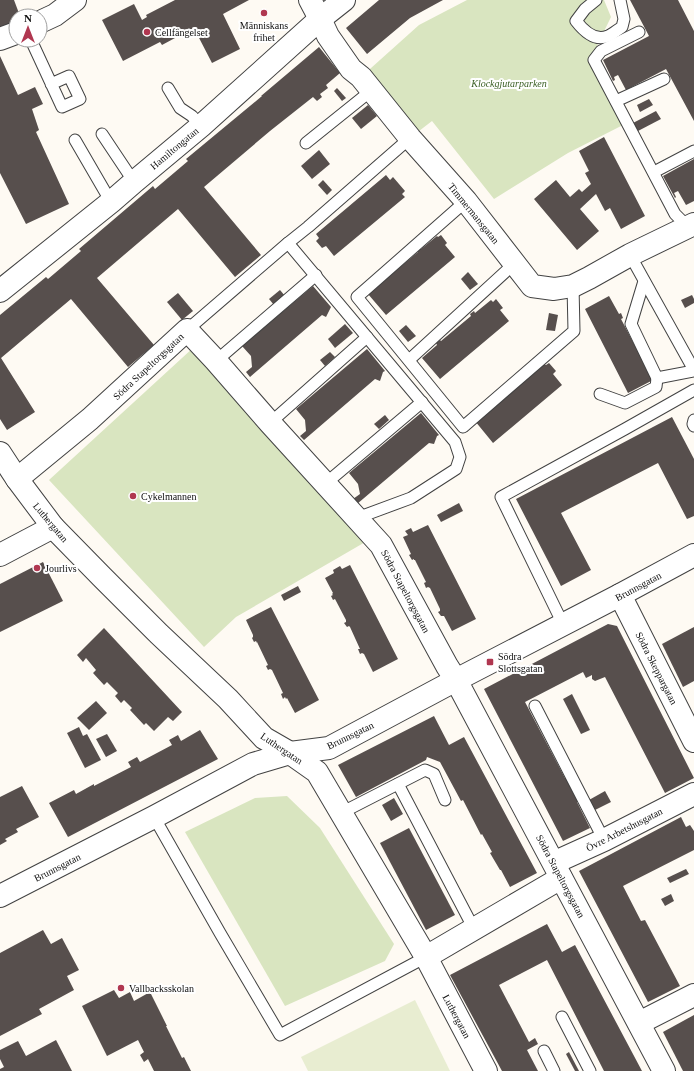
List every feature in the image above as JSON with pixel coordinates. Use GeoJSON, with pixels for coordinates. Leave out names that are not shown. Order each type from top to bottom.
{"type":"FeatureCollection","features":[{"type":"Feature","properties":{"kind":"street"},"geometry":{"type":"LineString","coordinates":[[48,18],[55,15],[75,0]]}},
{"type":"Feature","properties":{"kind":"street","name":"Timmermansgatan"},"geometry":{"type":"LineString","coordinates":[[310,0],[328,36],[347,64],[361,77],[410,138],[466,201],[532,286],[554,289],[572,286],[630,255],[691,226]]}},
{"type":"Feature","properties":{"kind":"street","name":"Hamiltongatan"},"geometry":{"type":"LineString","coordinates":[[0,291],[111,202],[201,126],[320,19],[344,0]]}},
{"type":"Feature","properties":{"kind":"street","name":"Södra Stapeltorgsgatan"},"geometry":{"type":"LineString","coordinates":[[17,479],[90,419],[187,330],[381,545],[456,680],[664,1071]]}},
{"type":"Feature","properties":{"kind":"street","name":"Luthergatan"},"geometry":{"type":"LineString","coordinates":[[0,452],[17,479],[53,527],[102,577],[228,699],[264,738],[290,753],[316,772],[426,957],[486,1071]]}},
{"type":"Feature","properties":{"kind":"street"},"geometry":{"type":"LineString","coordinates":[[0,555],[53,527]]}},
{"type":"Feature","properties":{"kind":"street","name":"Brunnsgatan"},"geometry":{"type":"LineString","coordinates":[[0,896],[253,764],[290,753],[329,748],[694,555]]}},
{"type":"Feature","properties":{"kind":"street","name":"Södra Skeppargatan"},"geometry":{"type":"LineString","coordinates":[[620,595],[694,741]]}},
{"type":"Feature","properties":{"kind":"street","name":"Övre Arbetshusgatan"},"geometry":{"type":"LineString","coordinates":[[426,957],[474,929],[558,871],[562,859],[604,840],[694,794]]}},
{"type":"Feature","properties":{"kind":"street"},"geometry":{"type":"LineString","coordinates":[[639,1023],[694,995]]}},
{"type":"Feature","properties":{"kind":"lane"},"geometry":{"type":"LineString","coordinates":[[596,0],[585,8],[576,21],[582,29],[595,37],[606,37],[622,27]]}},
{"type":"Feature","properties":{"kind":"lane"},"geometry":{"type":"LineString","coordinates":[[620,0],[624,19],[622,27],[626,38]]}},
{"type":"Feature","properties":{"kind":"lane"},"geometry":{"type":"LineString","coordinates":[[639,32],[602,51],[594,60],[675,214],[691,226]]}},
{"type":"Feature","properties":{"kind":"lane"},"geometry":{"type":"LineString","coordinates":[[35,48],[51,84]]}},
{"type":"Feature","properties":{"kind":"lane"},"geometry":{"type":"LineString","coordinates":[[616,101],[664,79]]}},
{"type":"Feature","properties":{"kind":"lane"},"geometry":{"type":"LineString","coordinates":[[168,88],[180,108],[192,116],[201,126]]}},
{"type":"Feature","properties":{"kind":"lane"},"geometry":{"type":"LineString","coordinates":[[306,142],[372,90]]}},
{"type":"Feature","properties":{"kind":"lane"},"geometry":{"type":"LineString","coordinates":[[102,134],[134,182]]}},
{"type":"Feature","properties":{"kind":"lane"},"geometry":{"type":"LineString","coordinates":[[187,330],[410,138]]}},
{"type":"Feature","properties":{"kind":"lane"},"geometry":{"type":"LineString","coordinates":[[75,140],[111,202]]}},
{"type":"Feature","properties":{"kind":"lane"},"geometry":{"type":"LineString","coordinates":[[654,172],[694,151]]}},
{"type":"Feature","properties":{"kind":"lane"},"geometry":{"type":"LineString","coordinates":[[466,201],[357,297],[464,427],[574,330],[572,286]]}},
{"type":"Feature","properties":{"kind":"lane"},"geometry":{"type":"LineString","coordinates":[[288,243],[422,402],[454,442],[460,457],[456,469],[411,498],[356,518]]}},
{"type":"Feature","properties":{"kind":"lane"},"geometry":{"type":"LineString","coordinates":[[630,255],[694,371],[657,378]]}},
{"type":"Feature","properties":{"kind":"lane"},"geometry":{"type":"LineString","coordinates":[[409,360],[515,263]]}},
{"type":"Feature","properties":{"kind":"lane"},"geometry":{"type":"LineString","coordinates":[[216,361],[316,275]]}},
{"type":"Feature","properties":{"kind":"lane"},"geometry":{"type":"LineString","coordinates":[[600,394],[625,403],[656,387],[657,378],[630,324],[644,280]]}},
{"type":"Feature","properties":{"kind":"lane"},"geometry":{"type":"LineString","coordinates":[[270,423],[367,337]]}},
{"type":"Feature","properties":{"kind":"lane"},"geometry":{"type":"LineString","coordinates":[[563,624],[501,497],[694,390]]}},
{"type":"Feature","properties":{"kind":"lane"},"geometry":{"type":"LineString","coordinates":[[325,484],[422,402]]}},
{"type":"Feature","properties":{"kind":"lane"},"geometry":{"type":"LineString","coordinates":[[694,420],[694,426]]}},
{"type":"Feature","properties":{"kind":"lane"},"geometry":{"type":"LineString","coordinates":[[535,706],[604,840]]}},
{"type":"Feature","properties":{"kind":"lane"},"geometry":{"type":"LineString","coordinates":[[341,813],[425,770],[434,774],[445,800]]}},
{"type":"Feature","properties":{"kind":"lane"},"geometry":{"type":"LineString","coordinates":[[398,784],[474,929]]}},
{"type":"Feature","properties":{"kind":"lane"},"geometry":{"type":"LineString","coordinates":[[154,817],[280,1035],[426,957]]}},
{"type":"Feature","properties":{"kind":"lane"},"geometry":{"type":"LineString","coordinates":[[562,1017],[590,1071]]}},
{"type":"Feature","properties":{"kind":"lane"},"geometry":{"type":"LineString","coordinates":[[544,1052],[554,1071]]}},
{"type":"Feature","properties":{"kind":"green space","name":"Klockgjutarparken"},"geometry":{"type":"Polygon","coordinates":[[[467,0],[604,0],[611,17],[589,62],[623,125],[568,153],[494,199],[432,121],[410,138],[361,77],[419,25],[467,0]]]}},
{"type":"Feature","properties":{"kind":"green space"},"geometry":{"type":"Polygon","coordinates":[[[194,347],[367,541],[236,617],[204,647],[49,480],[194,347]]]}},
{"type":"Feature","properties":{"kind":"green space"},"geometry":{"type":"Polygon","coordinates":[[[287,796],[320,828],[394,944],[385,961],[285,1006],[185,832],[255,798],[287,796]]]}},
{"type":"Feature","properties":{"kind":"green space"},"geometry":{"type":"Polygon","coordinates":[[[415,1000],[450,1071],[308,1071],[301,1057],[415,1000]]]}},
{"type":"Feature","properties":{"kind":"building"},"geometry":{"type":"Polygon","coordinates":[[[0,0],[14,0],[17,8],[8,8],[8,25],[0,28],[0,0]]]}},
{"type":"Feature","properties":{"kind":"building","name":"Cellfängelset"},"geometry":{"type":"Polygon","coordinates":[[[175,0],[249,0],[223,14],[240,49],[212,63],[197,34],[191,36],[188,31],[162,45],[160,42],[123,61],[102,20],[134,4],[142,20],[147,17],[146,15],[175,0]]]}},
{"type":"Feature","properties":{"kind":"building"},"geometry":{"type":"Polygon","coordinates":[[[379,0],[443,0],[410,18],[367,54],[346,28],[379,0]]]}},
{"type":"Feature","properties":{"kind":"building"},"geometry":{"type":"Polygon","coordinates":[[[630,0],[678,0],[694,31],[694,121],[666,69],[626,90],[618,75],[614,77],[615,80],[613,81],[603,60],[649,36],[630,0]]]}},
{"type":"Feature","properties":{"kind":"building"},"geometry":{"type":"Polygon","coordinates":[[[319,47],[340,73],[326,85],[328,88],[320,94],[322,97],[317,101],[313,97],[204,187],[261,255],[235,277],[178,209],[97,278],[154,345],[128,367],[71,299],[1,358],[35,412],[7,430],[0,419],[0,315],[46,277],[48,279],[81,251],[79,249],[153,186],[155,189],[188,161],[186,159],[319,47]]]}},
{"type":"Feature","properties":{"kind":"building"},"geometry":{"type":"Polygon","coordinates":[[[0,56],[18,95],[35,87],[43,104],[32,109],[39,130],[36,132],[69,204],[26,224],[0,173],[0,56]]]}},
{"type":"Feature","properties":{"kind":"building"},"geometry":{"type":"Polygon","coordinates":[[[337,88],[346,98],[342,101],[334,91],[337,88]]]}},
{"type":"Feature","properties":{"kind":"building"},"geometry":{"type":"Polygon","coordinates":[[[649,99],[653,105],[640,112],[637,105],[649,99]]]}},
{"type":"Feature","properties":{"kind":"building"},"geometry":{"type":"Polygon","coordinates":[[[368,105],[377,116],[361,129],[352,118],[368,105]]]}},
{"type":"Feature","properties":{"kind":"building"},"geometry":{"type":"Polygon","coordinates":[[[656,111],[661,119],[638,131],[633,123],[656,111]]]}},
{"type":"Feature","properties":{"kind":"building"},"geometry":{"type":"Polygon","coordinates":[[[604,137],[645,216],[621,229],[610,208],[605,211],[596,194],[580,209],[599,231],[577,250],[534,199],[556,180],[570,197],[579,189],[582,192],[591,184],[585,173],[589,171],[579,151],[604,137]]]}},
{"type":"Feature","properties":{"kind":"building"},"geometry":{"type":"Polygon","coordinates":[[[319,150],[330,164],[312,179],[301,166],[319,150]]]}},
{"type":"Feature","properties":{"kind":"building"},"geometry":{"type":"Polygon","coordinates":[[[694,159],[694,201],[686,205],[678,191],[674,193],[675,198],[663,176],[694,159]]]}},
{"type":"Feature","properties":{"kind":"building"},"geometry":{"type":"Polygon","coordinates":[[[386,175],[390,180],[393,177],[405,191],[402,194],[405,197],[334,256],[326,246],[322,248],[316,241],[319,238],[316,234],[386,175]]]}},
{"type":"Feature","properties":{"kind":"building"},"geometry":{"type":"Polygon","coordinates":[[[323,180],[332,190],[327,195],[318,185],[323,180]]]}},
{"type":"Feature","properties":{"kind":"building"},"geometry":{"type":"Polygon","coordinates":[[[441,235],[447,243],[445,245],[455,257],[386,315],[368,294],[384,281],[382,279],[386,276],[388,277],[418,252],[416,251],[420,247],[421,249],[437,236],[438,237],[441,235]]]}},
{"type":"Feature","properties":{"kind":"building"},"geometry":{"type":"Polygon","coordinates":[[[468,272],[478,284],[470,290],[461,279],[468,272]]]}},
{"type":"Feature","properties":{"kind":"building"},"geometry":{"type":"Polygon","coordinates":[[[313,286],[331,307],[326,317],[322,315],[250,377],[246,372],[252,367],[251,356],[242,346],[313,286]]]}},
{"type":"Feature","properties":{"kind":"building"},"geometry":{"type":"Polygon","coordinates":[[[280,290],[285,296],[274,305],[269,299],[280,290]]]}},
{"type":"Feature","properties":{"kind":"building"},"geometry":{"type":"Polygon","coordinates":[[[178,293],[193,311],[182,320],[167,302],[178,293]]]}},
{"type":"Feature","properties":{"kind":"building"},"geometry":{"type":"Polygon","coordinates":[[[692,295],[694,303],[685,308],[681,300],[692,295]]]}},
{"type":"Feature","properties":{"kind":"building"},"geometry":{"type":"Polygon","coordinates":[[[609,296],[619,314],[621,313],[623,318],[621,319],[653,380],[628,393],[585,309],[609,296]]]}},
{"type":"Feature","properties":{"kind":"building"},"geometry":{"type":"Polygon","coordinates":[[[496,299],[503,308],[500,310],[509,321],[440,379],[422,358],[437,345],[436,343],[440,340],[441,341],[471,316],[470,314],[474,311],[475,313],[491,300],[493,302],[496,299]]]}},
{"type":"Feature","properties":{"kind":"building"},"geometry":{"type":"Polygon","coordinates":[[[549,313],[558,315],[555,331],[546,330],[549,313]]]}},
{"type":"Feature","properties":{"kind":"building"},"geometry":{"type":"Polygon","coordinates":[[[345,324],[353,333],[335,348],[328,339],[345,324]]]}},
{"type":"Feature","properties":{"kind":"building"},"geometry":{"type":"Polygon","coordinates":[[[406,325],[416,336],[408,342],[399,331],[406,325]]]}},
{"type":"Feature","properties":{"kind":"building"},"geometry":{"type":"Polygon","coordinates":[[[367,349],[385,371],[383,372],[380,381],[375,379],[304,440],[300,436],[306,431],[305,420],[296,409],[367,349]]]}},
{"type":"Feature","properties":{"kind":"building"},"geometry":{"type":"Polygon","coordinates":[[[330,352],[335,357],[325,366],[320,360],[330,352]]]}},
{"type":"Feature","properties":{"kind":"building"},"geometry":{"type":"Polygon","coordinates":[[[549,363],[556,371],[553,374],[562,385],[493,443],[475,421],[544,364],[546,365],[549,363]]]}},
{"type":"Feature","properties":{"kind":"building"},"geometry":{"type":"Polygon","coordinates":[[[421,413],[439,435],[437,436],[434,444],[429,443],[357,504],[353,499],[360,494],[358,484],[349,473],[421,413]]]}},
{"type":"Feature","properties":{"kind":"building"},"geometry":{"type":"Polygon","coordinates":[[[385,415],[389,420],[379,429],[374,424],[385,415]]]}},
{"type":"Feature","properties":{"kind":"building"},"geometry":{"type":"Polygon","coordinates":[[[672,417],[694,459],[694,516],[687,519],[658,463],[561,513],[591,570],[561,586],[516,499],[672,417]]]}},
{"type":"Feature","properties":{"kind":"building"},"geometry":{"type":"Polygon","coordinates":[[[459,503],[463,511],[441,522],[437,515],[459,503]]]}},
{"type":"Feature","properties":{"kind":"building"},"geometry":{"type":"Polygon","coordinates":[[[428,525],[476,619],[452,631],[444,616],[441,616],[438,612],[440,609],[430,588],[426,588],[424,583],[426,582],[415,560],[412,560],[409,555],[411,554],[403,537],[408,535],[405,531],[411,528],[413,532],[428,525]]]}},
{"type":"Feature","properties":{"kind":"building"},"geometry":{"type":"Polygon","coordinates":[[[43,562],[63,601],[0,632],[0,584],[43,562]]]}},
{"type":"Feature","properties":{"kind":"building"},"geometry":{"type":"Polygon","coordinates":[[[350,565],[398,659],[373,672],[364,654],[360,654],[358,649],[360,649],[350,627],[347,627],[344,623],[346,620],[335,599],[333,600],[331,596],[333,593],[325,578],[334,573],[333,570],[340,566],[342,569],[350,565]]]}},
{"type":"Feature","properties":{"kind":"building"},"geometry":{"type":"Polygon","coordinates":[[[298,586],[301,592],[284,601],[281,595],[298,586]]]}},
{"type":"Feature","properties":{"kind":"building"},"geometry":{"type":"Polygon","coordinates":[[[271,607],[319,700],[295,713],[287,698],[286,699],[285,697],[283,699],[281,694],[283,693],[272,670],[268,670],[266,666],[268,665],[257,642],[254,642],[252,638],[253,635],[246,620],[271,607]]]}},
{"type":"Feature","properties":{"kind":"building"},"geometry":{"type":"Polygon","coordinates":[[[608,624],[617,626],[694,778],[665,793],[605,677],[595,681],[592,679],[592,675],[586,678],[583,672],[525,702],[565,778],[566,777],[579,801],[577,802],[590,828],[563,841],[484,689],[608,624]]]}},
{"type":"Feature","properties":{"kind":"building"},"geometry":{"type":"Polygon","coordinates":[[[694,627],[694,681],[683,687],[662,644],[694,627]]]}},
{"type":"Feature","properties":{"kind":"building"},"geometry":{"type":"Polygon","coordinates":[[[104,628],[182,712],[173,721],[168,717],[154,731],[146,723],[144,725],[130,710],[132,708],[124,700],[121,703],[115,696],[118,693],[107,682],[104,685],[93,673],[96,670],[86,658],[83,662],[77,655],[104,628]]]}},
{"type":"Feature","properties":{"kind":"building"},"geometry":{"type":"Polygon","coordinates":[[[572,694],[590,730],[581,734],[563,699],[572,694]]]}},
{"type":"Feature","properties":{"kind":"building"},"geometry":{"type":"Polygon","coordinates":[[[96,701],[107,713],[89,730],[77,718],[96,701]]]}},
{"type":"Feature","properties":{"kind":"building"},"geometry":{"type":"Polygon","coordinates":[[[434,716],[449,745],[464,737],[537,873],[510,887],[490,853],[492,852],[482,834],[481,835],[463,800],[461,801],[440,762],[427,757],[426,760],[356,797],[338,765],[434,716]]]}},
{"type":"Feature","properties":{"kind":"building"},"geometry":{"type":"Polygon","coordinates":[[[79,727],[83,736],[87,734],[101,760],[85,768],[67,733],[79,727]]]}},
{"type":"Feature","properties":{"kind":"building"},"geometry":{"type":"Polygon","coordinates":[[[200,730],[218,759],[68,837],[49,803],[74,790],[76,794],[131,767],[128,762],[137,757],[140,762],[172,745],[169,740],[178,735],[181,741],[200,730]]]}},
{"type":"Feature","properties":{"kind":"building"},"geometry":{"type":"Polygon","coordinates":[[[107,734],[117,751],[106,757],[96,739],[107,734]]]}},
{"type":"Feature","properties":{"kind":"building"},"geometry":{"type":"Polygon","coordinates":[[[22,786],[39,817],[16,829],[18,832],[5,839],[7,841],[0,845],[0,797],[22,786]]]}},
{"type":"Feature","properties":{"kind":"building"},"geometry":{"type":"Polygon","coordinates":[[[605,791],[611,802],[595,810],[589,800],[605,791]]]}},
{"type":"Feature","properties":{"kind":"building"},"geometry":{"type":"Polygon","coordinates":[[[394,798],[403,814],[391,821],[382,805],[394,798]]]}},
{"type":"Feature","properties":{"kind":"building"},"geometry":{"type":"Polygon","coordinates":[[[681,817],[686,827],[690,825],[694,831],[694,850],[623,886],[641,921],[645,920],[680,986],[648,1002],[579,871],[681,817]]]}},
{"type":"Feature","properties":{"kind":"building"},"geometry":{"type":"Polygon","coordinates":[[[409,828],[455,915],[426,930],[380,843],[409,828]]]}},
{"type":"Feature","properties":{"kind":"building"},"geometry":{"type":"Polygon","coordinates":[[[686,869],[689,874],[670,883],[667,878],[686,869]]]}},
{"type":"Feature","properties":{"kind":"building"},"geometry":{"type":"Polygon","coordinates":[[[671,894],[674,901],[665,906],[661,899],[671,894]]]}},
{"type":"Feature","properties":{"kind":"building"},"geometry":{"type":"Polygon","coordinates":[[[547,924],[562,952],[575,945],[642,1071],[604,1071],[547,960],[499,985],[529,1042],[535,1038],[538,1044],[527,1050],[538,1071],[502,1071],[450,975],[547,924]]]}},
{"type":"Feature","properties":{"kind":"building"},"geometry":{"type":"Polygon","coordinates":[[[43,930],[51,944],[62,938],[79,970],[67,976],[74,990],[39,1009],[42,1014],[0,1036],[0,953],[43,930]]]}},
{"type":"Feature","properties":{"kind":"building"},"geometry":{"type":"Polygon","coordinates":[[[114,990],[119,998],[130,992],[134,1001],[150,992],[182,1058],[184,1057],[191,1071],[154,1071],[148,1059],[144,1062],[140,1055],[144,1052],[138,1040],[107,1056],[82,1006],[114,990]]]}},
{"type":"Feature","properties":{"kind":"building"},"geometry":{"type":"Polygon","coordinates":[[[694,1015],[694,1071],[683,1071],[663,1032],[694,1015]]]}},
{"type":"Feature","properties":{"kind":"building"},"geometry":{"type":"Polygon","coordinates":[[[56,1040],[72,1071],[0,1071],[0,1069],[4,1067],[0,1059],[0,1050],[18,1041],[26,1056],[56,1040]]]}},
{"type":"Feature","properties":{"kind":"building"},"geometry":{"type":"Polygon","coordinates":[[[569,1052],[579,1071],[575,1071],[566,1054],[569,1052]]]}},
{"type":"Feature","properties":{"kind":"place","name":"Människans frihet"},"geometry":{"type":"Point","coordinates":[264,13]}},
{"type":"Feature","properties":{"kind":"place","name":"Cellfängelset"},"geometry":{"type":"Point","coordinates":[147,32]}},
{"type":"Feature","properties":{"kind":"place","name":"Cykelmannen"},"geometry":{"type":"Point","coordinates":[133,496]}},
{"type":"Feature","properties":{"kind":"place","name":"Jourlivs"},"geometry":{"type":"Point","coordinates":[37,568]}},
{"type":"Feature","properties":{"kind":"place","name":"Södra Slottsgatan"},"geometry":{"type":"Point","coordinates":[490,662]}},
{"type":"Feature","properties":{"kind":"place","name":"Vallbacksskolan"},"geometry":{"type":"Point","coordinates":[121,988]}}]}
